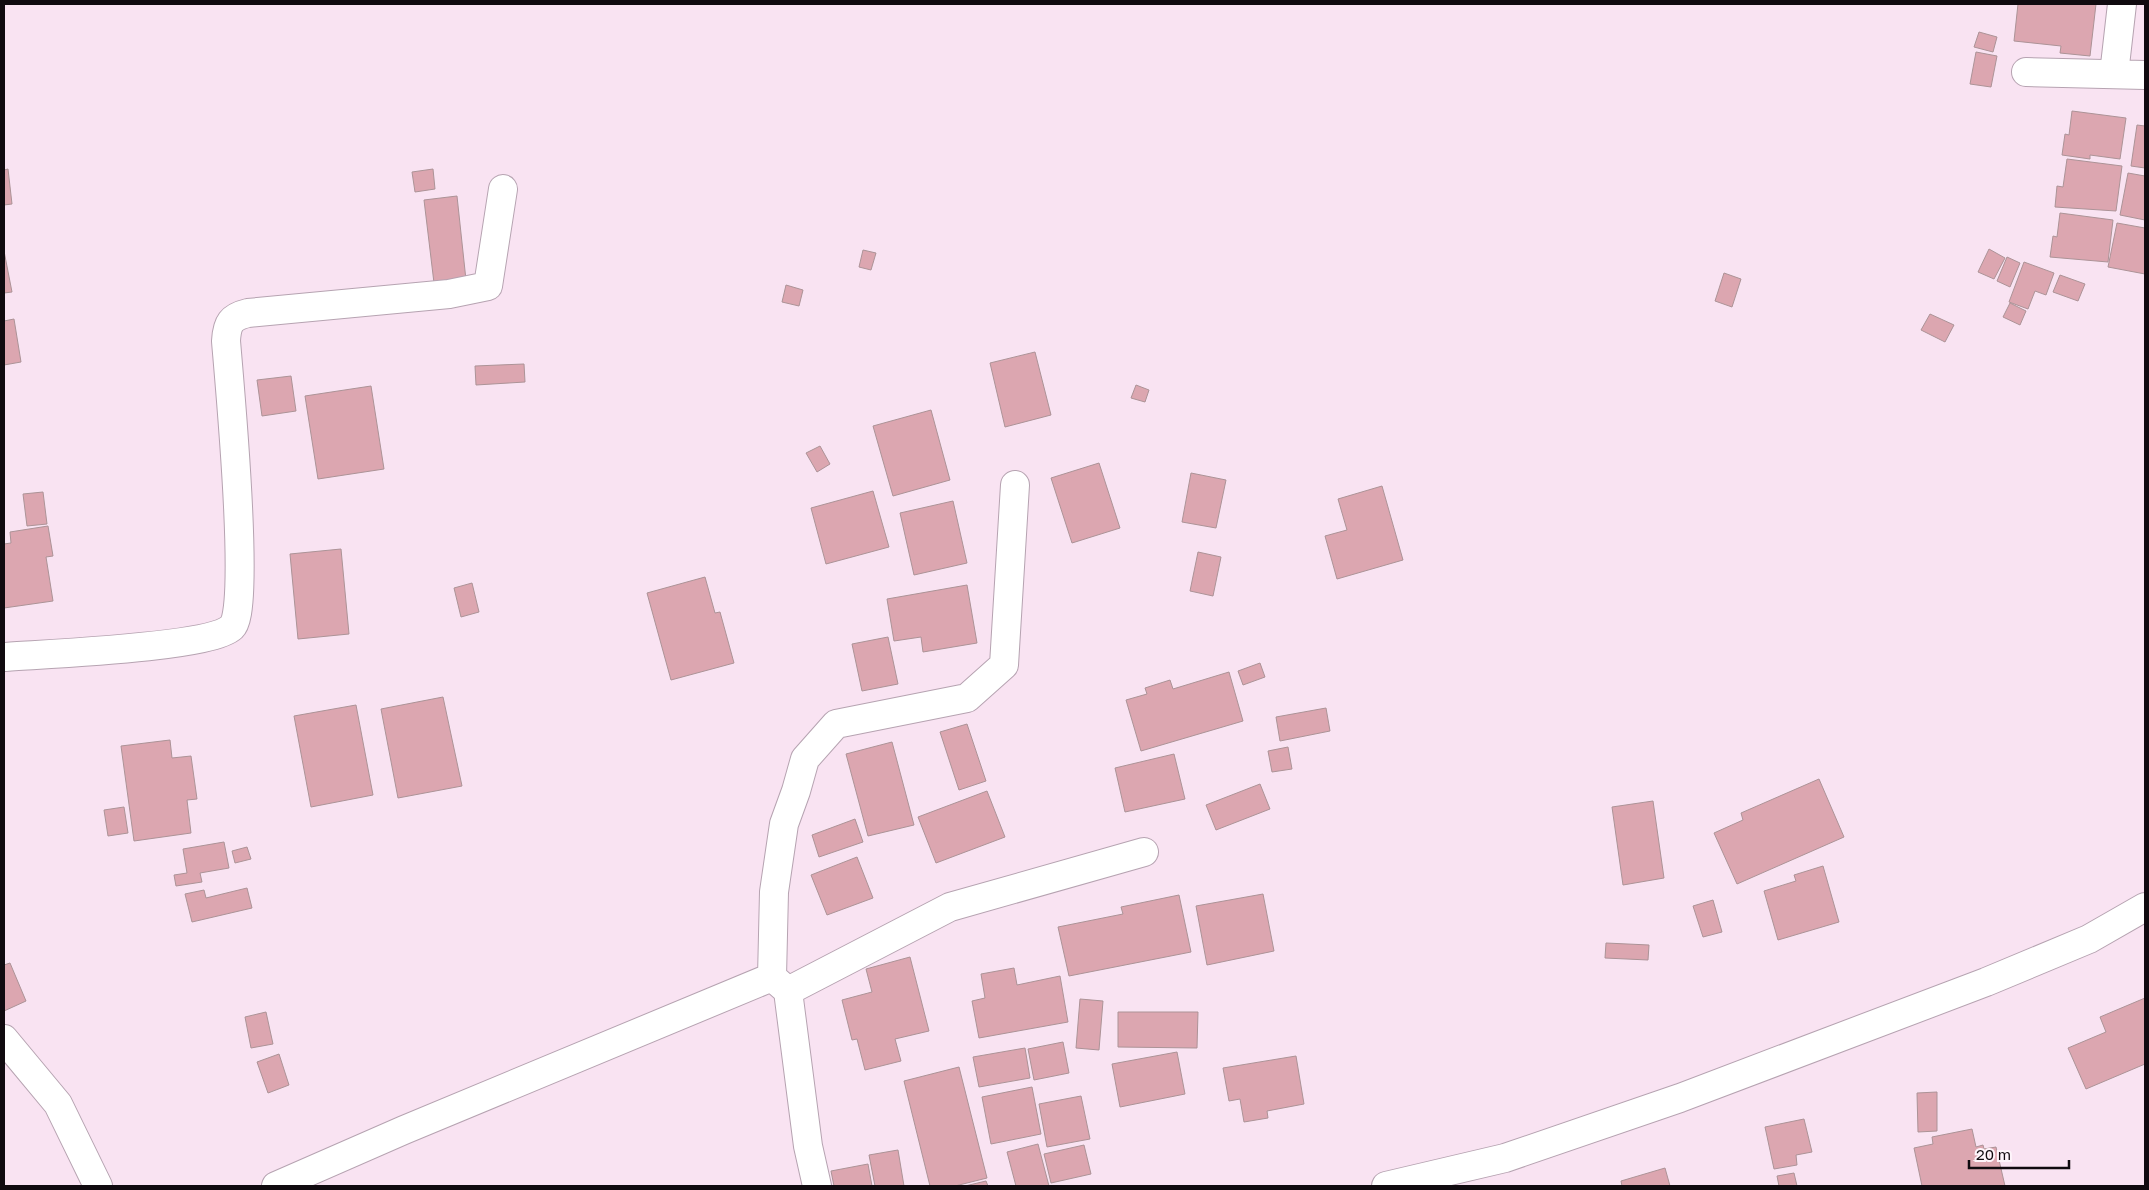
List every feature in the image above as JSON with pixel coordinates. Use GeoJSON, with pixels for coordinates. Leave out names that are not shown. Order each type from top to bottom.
{"type":"FeatureCollection","features":[{"type":"Feature","properties":{"kind":"street"},"geometry":{"type":"LineString","coordinates":[[2114,74],[2122,4]]}},
{"type":"Feature","properties":{"kind":"street"},"geometry":{"type":"LineString","coordinates":[[2026,72],[2145,75]]}},
{"type":"Feature","properties":{"kind":"street"},"geometry":{"type":"LineString","coordinates":[[4,658],[181,643],[223,632],[233,627],[238,617],[239,569],[237,474],[226,340],[230,322],[236,316],[248,313],[449,294],[488,286],[503,188]]}},
{"type":"Feature","properties":{"kind":"street"},"geometry":{"type":"LineString","coordinates":[[817,1186],[808,1146],[780,984],[774,892],[782,834],[805,759],[836,724],[967,698],[1004,664],[1015,485]]}},
{"type":"Feature","properties":{"kind":"street"},"geometry":{"type":"LineString","coordinates":[[276,1186],[404,1130],[780,984],[950,907],[1144,852]]}},
{"type":"Feature","properties":{"kind":"street"},"geometry":{"type":"LineString","coordinates":[[1386,1186],[1505,1158],[1680,1098],[1986,982],[2089,939],[2145,907]]}},
{"type":"Feature","properties":{"kind":"street"},"geometry":{"type":"LineString","coordinates":[[4,1039],[58,1104],[98,1186]]}},
{"type":"Feature","properties":{"kind":"building"},"geometry":{"type":"Polygon","coordinates":[[[2018,4],[2096,4],[2090,56],[2060,53],[2061,46],[2014,41],[2018,4]]]}},
{"type":"Feature","properties":{"kind":"building"},"geometry":{"type":"Polygon","coordinates":[[[1979,32],[1997,37],[1993,52],[1974,47],[1979,32]]]}},
{"type":"Feature","properties":{"kind":"building"},"geometry":{"type":"Polygon","coordinates":[[[1976,52],[1997,56],[1991,87],[1970,84],[1976,52]]]}},
{"type":"Feature","properties":{"kind":"building"},"geometry":{"type":"Polygon","coordinates":[[[2072,111],[2126,118],[2120,159],[2090,155],[2090,159],[2062,155],[2065,134],[2069,135],[2072,111]]]}},
{"type":"Feature","properties":{"kind":"building"},"geometry":{"type":"Polygon","coordinates":[[[2137,125],[2145,126],[2145,168],[2131,166],[2137,125]]]}},
{"type":"Feature","properties":{"kind":"building"},"geometry":{"type":"Polygon","coordinates":[[[2067,159],[2122,166],[2116,211],[2055,207],[2057,186],[2063,187],[2067,159]]]}},
{"type":"Feature","properties":{"kind":"building"},"geometry":{"type":"Polygon","coordinates":[[[8,169],[12,204],[4,205],[4,170],[8,169]]]}},
{"type":"Feature","properties":{"kind":"building"},"geometry":{"type":"Polygon","coordinates":[[[433,169],[435,189],[415,192],[412,172],[433,169]]]}},
{"type":"Feature","properties":{"kind":"building"},"geometry":{"type":"Polygon","coordinates":[[[2128,173],[2145,176],[2145,220],[2120,215],[2128,173]]]}},
{"type":"Feature","properties":{"kind":"building"},"geometry":{"type":"Polygon","coordinates":[[[457,196],[466,280],[434,283],[424,200],[457,196]]]}},
{"type":"Feature","properties":{"kind":"building"},"geometry":{"type":"Polygon","coordinates":[[[2060,213],[2113,220],[2108,262],[2050,257],[2053,236],[2057,237],[2060,213]]]}},
{"type":"Feature","properties":{"kind":"building"},"geometry":{"type":"Polygon","coordinates":[[[2117,223],[2145,228],[2145,274],[2108,267],[2117,223]]]}},
{"type":"Feature","properties":{"kind":"building"},"geometry":{"type":"Polygon","coordinates":[[[1989,249],[2005,258],[1994,279],[1978,272],[1989,249]]]}},
{"type":"Feature","properties":{"kind":"building"},"geometry":{"type":"Polygon","coordinates":[[[863,250],[876,253],[871,270],[859,267],[863,250]]]}},
{"type":"Feature","properties":{"kind":"building"},"geometry":{"type":"Polygon","coordinates":[[[4,251],[12,292],[4,293],[4,251]]]}},
{"type":"Feature","properties":{"kind":"building"},"geometry":{"type":"Polygon","coordinates":[[[2007,257],[2020,263],[2010,287],[1997,281],[2007,257]]]}},
{"type":"Feature","properties":{"kind":"building"},"geometry":{"type":"Polygon","coordinates":[[[2024,262],[2054,273],[2046,295],[2035,291],[2028,309],[2009,302],[2024,262]]]}},
{"type":"Feature","properties":{"kind":"building"},"geometry":{"type":"Polygon","coordinates":[[[1724,273],[1741,279],[1732,307],[1715,301],[1724,273]]]}},
{"type":"Feature","properties":{"kind":"building"},"geometry":{"type":"Polygon","coordinates":[[[2060,275],[2085,284],[2078,301],[2053,292],[2060,275]]]}},
{"type":"Feature","properties":{"kind":"building"},"geometry":{"type":"Polygon","coordinates":[[[786,285],[803,290],[799,306],[782,302],[786,285]]]}},
{"type":"Feature","properties":{"kind":"building"},"geometry":{"type":"Polygon","coordinates":[[[2010,303],[2026,311],[2020,325],[2003,317],[2010,303]]]}},
{"type":"Feature","properties":{"kind":"building"},"geometry":{"type":"Polygon","coordinates":[[[1930,314],[1954,325],[1945,342],[1921,330],[1930,314]]]}},
{"type":"Feature","properties":{"kind":"building"},"geometry":{"type":"Polygon","coordinates":[[[14,319],[21,362],[4,365],[4,321],[14,319]]]}},
{"type":"Feature","properties":{"kind":"building"},"geometry":{"type":"Polygon","coordinates":[[[1035,352],[1051,415],[1005,427],[990,363],[1035,352]]]}},
{"type":"Feature","properties":{"kind":"building"},"geometry":{"type":"Polygon","coordinates":[[[524,364],[525,382],[476,385],[475,366],[524,364]]]}},
{"type":"Feature","properties":{"kind":"building"},"geometry":{"type":"Polygon","coordinates":[[[291,376],[296,411],[262,416],[257,380],[291,376]]]}},
{"type":"Feature","properties":{"kind":"building"},"geometry":{"type":"Polygon","coordinates":[[[1136,385],[1149,390],[1145,402],[1131,398],[1136,385]]]}},
{"type":"Feature","properties":{"kind":"building"},"geometry":{"type":"Polygon","coordinates":[[[371,386],[384,469],[318,479],[305,396],[371,386]]]}},
{"type":"Feature","properties":{"kind":"building"},"geometry":{"type":"Polygon","coordinates":[[[931,410],[950,480],[893,496],[873,426],[931,410]]]}},
{"type":"Feature","properties":{"kind":"building"},"geometry":{"type":"Polygon","coordinates":[[[820,446],[830,464],[817,472],[806,453],[820,446]]]}},
{"type":"Feature","properties":{"kind":"building"},"geometry":{"type":"Polygon","coordinates":[[[1099,463],[1120,528],[1072,543],[1051,478],[1099,463]]]}},
{"type":"Feature","properties":{"kind":"building"},"geometry":{"type":"Polygon","coordinates":[[[1191,473],[1226,480],[1216,528],[1182,522],[1191,473]]]}},
{"type":"Feature","properties":{"kind":"building"},"geometry":{"type":"Polygon","coordinates":[[[1382,486],[1403,560],[1337,579],[1325,536],[1347,530],[1338,499],[1382,486]]]}},
{"type":"Feature","properties":{"kind":"building"},"geometry":{"type":"Polygon","coordinates":[[[873,491],[889,547],[826,564],[811,508],[873,491]]]}},
{"type":"Feature","properties":{"kind":"building"},"geometry":{"type":"Polygon","coordinates":[[[43,492],[47,524],[27,526],[23,494],[43,492]]]}},
{"type":"Feature","properties":{"kind":"building"},"geometry":{"type":"Polygon","coordinates":[[[953,501],[967,563],[914,575],[900,513],[953,501]]]}},
{"type":"Feature","properties":{"kind":"building"},"geometry":{"type":"Polygon","coordinates":[[[48,526],[53,556],[46,557],[53,601],[4,608],[4,544],[11,543],[10,532],[48,526]]]}},
{"type":"Feature","properties":{"kind":"building"},"geometry":{"type":"Polygon","coordinates":[[[341,549],[349,634],[298,639],[290,554],[341,549]]]}},
{"type":"Feature","properties":{"kind":"building"},"geometry":{"type":"Polygon","coordinates":[[[1198,552],[1221,557],[1213,596],[1190,591],[1198,552]]]}},
{"type":"Feature","properties":{"kind":"building"},"geometry":{"type":"Polygon","coordinates":[[[705,577],[715,613],[720,612],[734,663],[671,680],[647,593],[705,577]]]}},
{"type":"Feature","properties":{"kind":"building"},"geometry":{"type":"Polygon","coordinates":[[[472,583],[479,612],[461,617],[454,588],[472,583]]]}},
{"type":"Feature","properties":{"kind":"building"},"geometry":{"type":"Polygon","coordinates":[[[967,585],[977,643],[923,652],[921,637],[894,641],[887,599],[967,585]]]}},
{"type":"Feature","properties":{"kind":"building"},"geometry":{"type":"Polygon","coordinates":[[[888,637],[898,684],[862,691],[852,644],[888,637]]]}},
{"type":"Feature","properties":{"kind":"building"},"geometry":{"type":"Polygon","coordinates":[[[1260,663],[1265,677],[1243,685],[1238,671],[1260,663]]]}},
{"type":"Feature","properties":{"kind":"building"},"geometry":{"type":"Polygon","coordinates":[[[1229,672],[1243,721],[1141,751],[1126,700],[1147,694],[1145,688],[1170,680],[1173,689],[1229,672]]]}},
{"type":"Feature","properties":{"kind":"building"},"geometry":{"type":"Polygon","coordinates":[[[443,697],[462,786],[398,798],[381,709],[443,697]]]}},
{"type":"Feature","properties":{"kind":"building"},"geometry":{"type":"Polygon","coordinates":[[[356,705],[373,795],[311,807],[294,716],[356,705]]]}},
{"type":"Feature","properties":{"kind":"building"},"geometry":{"type":"Polygon","coordinates":[[[1326,708],[1330,731],[1280,741],[1276,717],[1326,708]]]}},
{"type":"Feature","properties":{"kind":"building"},"geometry":{"type":"Polygon","coordinates":[[[967,724],[986,781],[959,790],[940,732],[967,724]]]}},
{"type":"Feature","properties":{"kind":"building"},"geometry":{"type":"Polygon","coordinates":[[[170,740],[172,758],[191,756],[197,799],[187,800],[191,833],[134,841],[121,746],[170,740]]]}},
{"type":"Feature","properties":{"kind":"building"},"geometry":{"type":"Polygon","coordinates":[[[892,742],[914,825],[868,836],[846,754],[892,742]]]}},
{"type":"Feature","properties":{"kind":"building"},"geometry":{"type":"Polygon","coordinates":[[[1288,747],[1292,769],[1272,772],[1268,751],[1288,747]]]}},
{"type":"Feature","properties":{"kind":"building"},"geometry":{"type":"Polygon","coordinates":[[[1174,754],[1185,799],[1125,812],[1115,768],[1174,754]]]}},
{"type":"Feature","properties":{"kind":"building"},"geometry":{"type":"Polygon","coordinates":[[[1819,779],[1844,837],[1737,884],[1714,833],[1743,820],[1741,813],[1819,779]]]}},
{"type":"Feature","properties":{"kind":"building"},"geometry":{"type":"Polygon","coordinates":[[[1260,784],[1270,809],[1216,830],[1206,805],[1260,784]]]}},
{"type":"Feature","properties":{"kind":"building"},"geometry":{"type":"Polygon","coordinates":[[[987,791],[1005,837],[936,863],[918,817],[987,791]]]}},
{"type":"Feature","properties":{"kind":"building"},"geometry":{"type":"Polygon","coordinates":[[[1653,801],[1664,878],[1623,885],[1612,807],[1653,801]]]}},
{"type":"Feature","properties":{"kind":"building"},"geometry":{"type":"Polygon","coordinates":[[[124,807],[128,833],[108,836],[104,810],[124,807]]]}},
{"type":"Feature","properties":{"kind":"building"},"geometry":{"type":"Polygon","coordinates":[[[855,819],[863,842],[819,857],[812,835],[855,819]]]}},
{"type":"Feature","properties":{"kind":"building"},"geometry":{"type":"Polygon","coordinates":[[[224,842],[229,868],[200,873],[202,882],[176,886],[174,875],[187,873],[183,849],[224,842]]]}},
{"type":"Feature","properties":{"kind":"building"},"geometry":{"type":"Polygon","coordinates":[[[247,847],[251,859],[235,863],[232,851],[247,847]]]}},
{"type":"Feature","properties":{"kind":"building"},"geometry":{"type":"Polygon","coordinates":[[[857,857],[873,898],[827,915],[811,875],[857,857]]]}},
{"type":"Feature","properties":{"kind":"building"},"geometry":{"type":"Polygon","coordinates":[[[1823,866],[1839,922],[1778,940],[1764,891],[1796,881],[1794,875],[1823,866]]]}},
{"type":"Feature","properties":{"kind":"building"},"geometry":{"type":"Polygon","coordinates":[[[247,888],[252,908],[192,922],[185,894],[204,890],[206,898],[247,888]]]}},
{"type":"Feature","properties":{"kind":"building"},"geometry":{"type":"Polygon","coordinates":[[[1263,894],[1274,951],[1207,965],[1196,906],[1263,894]]]}},
{"type":"Feature","properties":{"kind":"building"},"geometry":{"type":"Polygon","coordinates":[[[1179,895],[1191,952],[1069,976],[1058,927],[1123,914],[1121,907],[1179,895]]]}},
{"type":"Feature","properties":{"kind":"building"},"geometry":{"type":"Polygon","coordinates":[[[1713,900],[1722,932],[1703,937],[1693,906],[1713,900]]]}},
{"type":"Feature","properties":{"kind":"building"},"geometry":{"type":"Polygon","coordinates":[[[1606,943],[1649,945],[1648,960],[1605,958],[1606,943]]]}},
{"type":"Feature","properties":{"kind":"building"},"geometry":{"type":"Polygon","coordinates":[[[910,957],[929,1031],[895,1039],[901,1061],[865,1070],[857,1039],[852,1040],[842,1000],[872,992],[866,969],[910,957]]]}},
{"type":"Feature","properties":{"kind":"building"},"geometry":{"type":"Polygon","coordinates":[[[10,963],[26,1001],[4,1011],[4,965],[10,963]]]}},
{"type":"Feature","properties":{"kind":"building"},"geometry":{"type":"Polygon","coordinates":[[[1014,968],[1017,985],[1060,976],[1068,1022],[979,1038],[972,1001],[985,998],[981,974],[1014,968]]]}},
{"type":"Feature","properties":{"kind":"building"},"geometry":{"type":"Polygon","coordinates":[[[2145,998],[2145,1064],[2086,1089],[2068,1048],[2106,1032],[2100,1017],[2145,998]]]}},
{"type":"Feature","properties":{"kind":"building"},"geometry":{"type":"Polygon","coordinates":[[[1080,999],[1103,1001],[1099,1050],[1076,1048],[1080,999]]]}},
{"type":"Feature","properties":{"kind":"building"},"geometry":{"type":"Polygon","coordinates":[[[266,1012],[273,1044],[251,1048],[245,1017],[266,1012]]]}},
{"type":"Feature","properties":{"kind":"building"},"geometry":{"type":"Polygon","coordinates":[[[1118,1012],[1198,1012],[1197,1048],[1118,1047],[1118,1012]]]}},
{"type":"Feature","properties":{"kind":"building"},"geometry":{"type":"Polygon","coordinates":[[[1063,1042],[1069,1073],[1034,1080],[1028,1049],[1063,1042]]]}},
{"type":"Feature","properties":{"kind":"building"},"geometry":{"type":"Polygon","coordinates":[[[1025,1048],[1030,1078],[979,1087],[973,1057],[1025,1048]]]}},
{"type":"Feature","properties":{"kind":"building"},"geometry":{"type":"Polygon","coordinates":[[[1177,1052],[1185,1094],[1120,1107],[1112,1064],[1177,1052]]]}},
{"type":"Feature","properties":{"kind":"building"},"geometry":{"type":"Polygon","coordinates":[[[279,1054],[289,1085],[268,1093],[257,1062],[279,1054]]]}},
{"type":"Feature","properties":{"kind":"building"},"geometry":{"type":"Polygon","coordinates":[[[1296,1056],[1304,1104],[1267,1111],[1268,1118],[1244,1122],[1240,1099],[1229,1101],[1223,1068],[1296,1056]]]}},
{"type":"Feature","properties":{"kind":"building"},"geometry":{"type":"Polygon","coordinates":[[[959,1067],[987,1178],[955,1186],[930,1186],[904,1081],[959,1067]]]}},
{"type":"Feature","properties":{"kind":"building"},"geometry":{"type":"Polygon","coordinates":[[[1032,1087],[1041,1134],[991,1144],[982,1097],[1032,1087]]]}},
{"type":"Feature","properties":{"kind":"building"},"geometry":{"type":"Polygon","coordinates":[[[1937,1092],[1937,1131],[1918,1132],[1917,1093],[1937,1092]]]}},
{"type":"Feature","properties":{"kind":"building"},"geometry":{"type":"Polygon","coordinates":[[[1081,1096],[1090,1139],[1047,1147],[1039,1104],[1081,1096]]]}},
{"type":"Feature","properties":{"kind":"building"},"geometry":{"type":"Polygon","coordinates":[[[1804,1119],[1812,1152],[1796,1155],[1797,1165],[1774,1169],[1765,1127],[1804,1119]]]}},
{"type":"Feature","properties":{"kind":"building"},"geometry":{"type":"Polygon","coordinates":[[[1972,1129],[1976,1147],[1983,1145],[1984,1149],[1996,1147],[2005,1186],[1922,1186],[1914,1148],[1933,1144],[1932,1137],[1972,1129]]]}},
{"type":"Feature","properties":{"kind":"building"},"geometry":{"type":"Polygon","coordinates":[[[1038,1144],[1049,1186],[1016,1186],[1007,1152],[1038,1144]]]}},
{"type":"Feature","properties":{"kind":"building"},"geometry":{"type":"Polygon","coordinates":[[[1084,1145],[1091,1174],[1051,1183],[1044,1154],[1084,1145]]]}},
{"type":"Feature","properties":{"kind":"building"},"geometry":{"type":"Polygon","coordinates":[[[898,1150],[904,1186],[875,1186],[869,1155],[898,1150]]]}},
{"type":"Feature","properties":{"kind":"building"},"geometry":{"type":"Polygon","coordinates":[[[868,1164],[872,1186],[834,1186],[831,1171],[868,1164]]]}},
{"type":"Feature","properties":{"kind":"building"},"geometry":{"type":"Polygon","coordinates":[[[1665,1168],[1670,1186],[1622,1186],[1621,1181],[1665,1168]]]}},
{"type":"Feature","properties":{"kind":"building"},"geometry":{"type":"Polygon","coordinates":[[[1794,1173],[1797,1186],[1779,1186],[1777,1176],[1794,1173]]]}},
{"type":"Feature","properties":{"kind":"building"},"geometry":{"type":"Polygon","coordinates":[[[986,1181],[988,1186],[965,1186],[986,1181]]]}}]}
